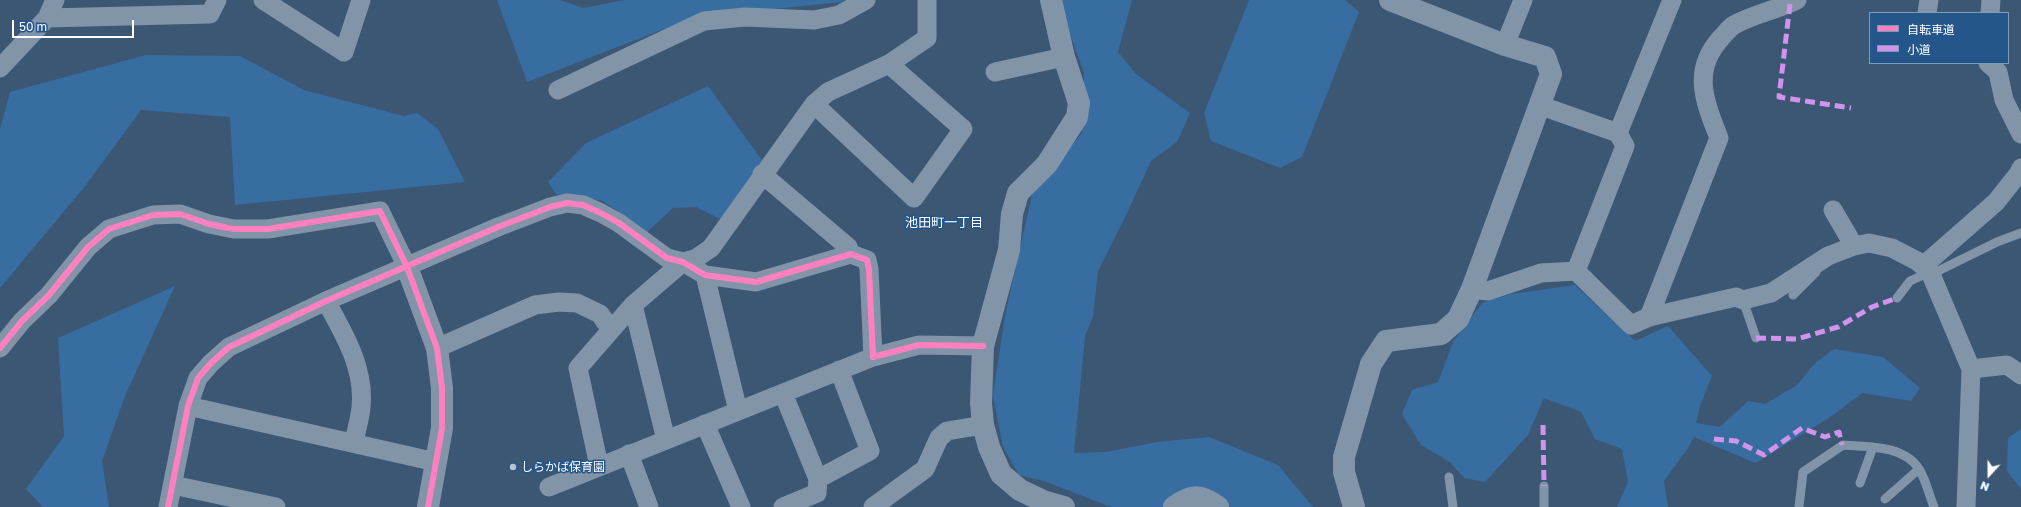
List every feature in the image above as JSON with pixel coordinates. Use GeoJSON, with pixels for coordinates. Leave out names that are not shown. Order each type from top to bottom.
{"type":"FeatureCollection","features":[{"type":"Feature","properties":{"kind":"street"},"geometry":{"type":"LineString","coordinates":[[0,68],[47,18],[55,0]]}},
{"type":"Feature","properties":{"kind":"street"},"geometry":{"type":"LineString","coordinates":[[47,18],[210,14],[217,0]]}},
{"type":"Feature","properties":{"kind":"street"},"geometry":{"type":"LineString","coordinates":[[263,0],[344,52],[361,0]]}},
{"type":"Feature","properties":{"kind":"street"},"geometry":{"type":"LineString","coordinates":[[558,90],[704,21],[745,17],[814,20],[839,15],[866,0]]}},
{"type":"Feature","properties":{"kind":"street"},"geometry":{"type":"LineString","coordinates":[[599,466],[578,368],[633,305],[684,262],[695,259],[711,248],[762,174],[814,104],[828,92],[889,64],[928,38],[927,0]]}},
{"type":"Feature","properties":{"kind":"street"},"geometry":{"type":"LineString","coordinates":[[1051,0],[1064,57],[1079,103],[1076,117],[1047,164],[1018,193],[1012,214],[1009,250],[983,346],[981,403],[983,425],[993,459],[1001,474],[1020,490],[1043,501],[1064,507]]}},
{"type":"Feature","properties":{"kind":"street"},"geometry":{"type":"LineString","coordinates":[[1354,507],[1344,472],[1344,457],[1372,364],[1386,341],[1441,334],[1458,319],[1472,289],[1551,74],[1545,57],[1505,44],[1390,0]]}},
{"type":"Feature","properties":{"kind":"street"},"geometry":{"type":"LineString","coordinates":[[1505,44],[1523,0]]}},
{"type":"Feature","properties":{"kind":"street"},"geometry":{"type":"LineString","coordinates":[[1618,133],[1672,0]]}},
{"type":"Feature","properties":{"kind":"street"},"geometry":{"type":"LineString","coordinates":[[1649,317],[1719,138],[1705,103],[1702,83],[1707,58],[1715,45],[1733,25],[1797,0]]}},
{"type":"Feature","properties":{"kind":"street"},"geometry":{"type":"LineString","coordinates":[[1927,12],[1929,0]]}},
{"type":"Feature","properties":{"kind":"street"},"geometry":{"type":"LineString","coordinates":[[1990,12],[1991,0]]}},
{"type":"Feature","properties":{"kind":"street"},"geometry":{"type":"LineString","coordinates":[[995,72],[1064,57]]}},
{"type":"Feature","properties":{"kind":"street"},"geometry":{"type":"LineString","coordinates":[[814,104],[914,198],[963,130],[889,64]]}},
{"type":"Feature","properties":{"kind":"street"},"geometry":{"type":"LineString","coordinates":[[1989,64],[1998,72],[2004,100],[2021,134]]}},
{"type":"Feature","properties":{"kind":"street"},"geometry":{"type":"LineString","coordinates":[[1539,105],[1618,133],[1625,146],[1576,271]]}},
{"type":"Feature","properties":{"kind":"street"},"geometry":{"type":"LineString","coordinates":[[1928,271],[1996,202],[2019,174],[2021,168]]}},
{"type":"Feature","properties":{"kind":"street"},"geometry":{"type":"LineString","coordinates":[[762,174],[848,247],[851,254]]}},
{"type":"Feature","properties":{"kind":"street"},"geometry":{"type":"LineString","coordinates":[[168,507],[188,406],[198,378],[211,363],[230,347],[326,301],[407,267],[498,226],[550,207],[567,203],[583,205],[601,213],[619,223],[667,258],[684,262],[705,275],[756,282],[851,254],[867,260],[869,270],[873,357]]}},
{"type":"Feature","properties":{"kind":"street"},"geometry":{"type":"LineString","coordinates":[[1833,210],[1854,246]]}},
{"type":"Feature","properties":{"kind":"street"},"geometry":{"type":"LineString","coordinates":[[0,348],[22,321],[49,295],[88,247],[109,229],[153,215],[180,214],[209,224],[234,229],[268,229],[380,211],[407,267],[437,348],[442,388],[442,428],[428,507]]}},
{"type":"Feature","properties":{"kind":"street"},"geometry":{"type":"LineString","coordinates":[[1472,289],[1488,291],[1541,273],[1576,271],[1631,325],[1649,317],[1736,297],[1743,300],[1771,293],[1828,256],[1854,246],[1870,243],[1892,248],[1928,271],[1971,368],[1966,507]]}},
{"type":"Feature","properties":{"kind":"street"},"geometry":{"type":"LineString","coordinates":[[705,275],[738,411]]}},
{"type":"Feature","properties":{"kind":"street"},"geometry":{"type":"LineString","coordinates":[[326,301],[350,346],[359,376],[361,406],[354,443]]}},
{"type":"Feature","properties":{"kind":"street"},"geometry":{"type":"LineString","coordinates":[[437,348],[535,305],[559,302],[577,304],[600,314],[611,330]]}},
{"type":"Feature","properties":{"kind":"street"},"geometry":{"type":"LineString","coordinates":[[633,305],[666,440]]}},
{"type":"Feature","properties":{"kind":"street"},"geometry":{"type":"LineString","coordinates":[[549,487],[873,357],[919,344],[983,346]]}},
{"type":"Feature","properties":{"kind":"street"},"geometry":{"type":"LineString","coordinates":[[1971,368],[2007,365],[2021,375]]}},
{"type":"Feature","properties":{"kind":"street"},"geometry":{"type":"LineString","coordinates":[[818,479],[870,452],[839,370]]}},
{"type":"Feature","properties":{"kind":"street"},"geometry":{"type":"LineString","coordinates":[[783,393],[818,479],[817,493],[783,507]]}},
{"type":"Feature","properties":{"kind":"street"},"geometry":{"type":"LineString","coordinates":[[188,406],[436,462]]}},
{"type":"Feature","properties":{"kind":"street"},"geometry":{"type":"LineString","coordinates":[[705,424],[741,507]]}},
{"type":"Feature","properties":{"kind":"street"},"geometry":{"type":"LineString","coordinates":[[873,507],[925,469],[938,438],[947,431],[983,425]]}},
{"type":"Feature","properties":{"kind":"street"},"geometry":{"type":"LineString","coordinates":[[629,454],[649,507]]}},
{"type":"Feature","properties":{"kind":"street"},"geometry":{"type":"LineString","coordinates":[[173,485],[276,507]]}},
{"type":"Feature","properties":{"kind":"street"},"geometry":{"type":"LineString","coordinates":[[1174,507],[1188,497],[1200,498],[1218,507]]}},
{"type":"Feature","properties":{"kind":"lane"},"geometry":{"type":"LineString","coordinates":[[1897,298],[1910,281],[1928,271],[2021,233]]}},
{"type":"Feature","properties":{"kind":"lane"},"geometry":{"type":"LineString","coordinates":[[1793,295],[1821,266],[1828,256]]}},
{"type":"Feature","properties":{"kind":"lane"},"geometry":{"type":"LineString","coordinates":[[1743,300],[1756,338]]}},
{"type":"Feature","properties":{"kind":"lane"},"geometry":{"type":"LineString","coordinates":[[1799,507],[1803,472],[1842,445],[1873,447],[1890,450],[1906,456],[1919,469],[1934,507]]}},
{"type":"Feature","properties":{"kind":"lane"},"geometry":{"type":"LineString","coordinates":[[1860,482],[1873,447]]}},
{"type":"Feature","properties":{"kind":"lane"},"geometry":{"type":"LineString","coordinates":[[1885,499],[1919,469]]}},
{"type":"Feature","properties":{"kind":"lane"},"geometry":{"type":"LineString","coordinates":[[1449,477],[1453,507]]}},
{"type":"Feature","properties":{"kind":"lane"},"geometry":{"type":"LineString","coordinates":[[1544,486],[1544,507]]}},
{"type":"Feature","properties":{"kind":"shaded area"},"geometry":{"type":"Polygon","coordinates":[[[497,0],[560,0],[583,8],[624,0],[845,0],[842,2],[695,17],[527,82],[497,0]]]}},
{"type":"Feature","properties":{"kind":"shaded area"},"geometry":{"type":"Polygon","coordinates":[[[1061,0],[1132,0],[1118,52],[1136,74],[1190,113],[1177,142],[1151,161],[1098,271],[1093,317],[1085,336],[1074,453],[1106,452],[1157,442],[1209,437],[1278,465],[1313,507],[1111,507],[1044,481],[1019,475],[1003,447],[993,395],[1005,316],[1032,195],[1082,133],[1084,73],[1068,28],[1061,0]]]}},
{"type":"Feature","properties":{"kind":"shaded area"},"geometry":{"type":"Polygon","coordinates":[[[1249,0],[1345,0],[1359,12],[1302,157],[1280,168],[1211,141],[1204,113],[1249,0]]]}},
{"type":"Feature","properties":{"kind":"shaded area"},"geometry":{"type":"Polygon","coordinates":[[[146,55],[240,56],[304,90],[404,116],[417,113],[438,129],[465,182],[235,205],[230,117],[141,110],[86,185],[0,288],[0,129],[10,92],[146,55]]]}},
{"type":"Feature","properties":{"kind":"shaded area"},"geometry":{"type":"Polygon","coordinates":[[[708,86],[764,163],[722,220],[696,207],[673,208],[647,232],[603,201],[556,194],[548,182],[586,143],[708,86]]]}},
{"type":"Feature","properties":{"kind":"shaded area"},"geometry":{"type":"Polygon","coordinates":[[[1575,285],[1635,341],[1668,326],[1712,376],[1700,406],[1696,423],[1720,427],[1748,401],[1765,404],[1797,385],[1815,363],[1834,349],[1883,357],[1920,388],[1911,401],[1862,393],[1832,416],[1755,463],[1694,437],[1688,448],[1664,481],[1668,507],[1617,507],[1628,482],[1622,449],[1595,439],[1581,412],[1544,398],[1528,435],[1485,482],[1464,478],[1450,462],[1421,445],[1402,414],[1412,390],[1438,382],[1453,342],[1482,303],[1511,294],[1575,285]]]}},
{"type":"Feature","properties":{"kind":"shaded area"},"geometry":{"type":"Polygon","coordinates":[[[175,286],[125,396],[102,461],[109,507],[43,507],[26,489],[64,436],[58,338],[175,286]]]}},
{"type":"Feature","properties":{"kind":"shaded area"},"geometry":{"type":"Polygon","coordinates":[[[2021,429],[2021,489],[2007,471],[2008,438],[2021,429]]]}},
{"type":"Feature","properties":{"kind":"marked path"},"geometry":{"type":"LineString","coordinates":[[1790,4],[1779,97],[1851,108]]}},
{"type":"Feature","properties":{"kind":"marked path"},"geometry":{"type":"LineString","coordinates":[[1756,338],[1797,339],[1838,327],[1872,307],[1897,298]]}},
{"type":"Feature","properties":{"kind":"marked path"},"geometry":{"type":"LineString","coordinates":[[1543,425],[1544,486]]}},
{"type":"Feature","properties":{"kind":"marked path"},"geometry":{"type":"LineString","coordinates":[[1714,439],[1736,441],[1764,455],[1802,428],[1825,437],[1839,432],[1842,445]]}},
{"type":"Feature","properties":{"kind":"cycle path"},"geometry":{"type":"LineString","coordinates":[[168,507],[188,406],[198,378],[211,363],[229,347],[326,301],[498,227],[550,207],[567,203],[583,205],[601,213],[619,223],[667,258],[683,262],[705,275],[756,282],[851,254],[867,260],[869,269],[873,357],[919,345],[983,346]]}},
{"type":"Feature","properties":{"kind":"cycle path"},"geometry":{"type":"LineString","coordinates":[[0,348],[22,321],[49,295],[88,247],[109,229],[153,215],[180,214],[209,224],[234,229],[268,229],[380,211],[407,267],[437,348],[442,388],[442,428],[428,507]]}},
{"type":"Feature","properties":{"kind":"place","name":"しらかば保育園"},"geometry":{"type":"Point","coordinates":[513,467]}},
{"type":"Feature","properties":{"kind":"district","name":"池田町一丁目"},"geometry":{"type":"Point","coordinates":[944,223]}}]}
